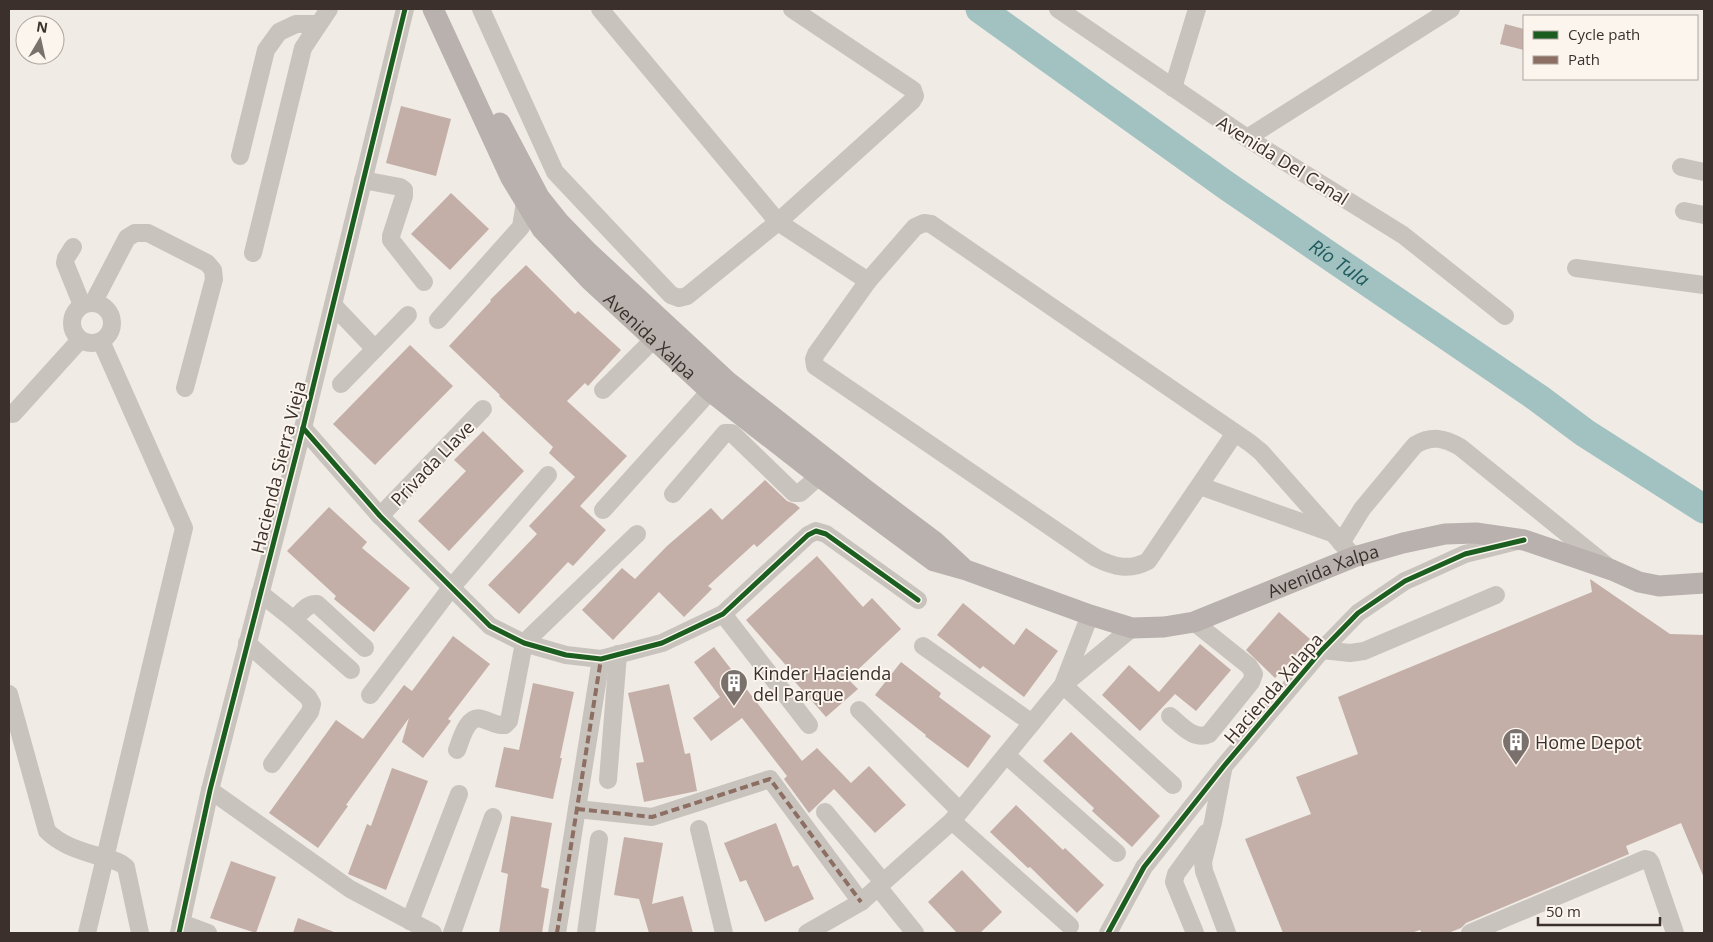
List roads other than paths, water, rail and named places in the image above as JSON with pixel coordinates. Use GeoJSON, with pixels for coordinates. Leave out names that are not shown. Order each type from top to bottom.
{"type":"FeatureCollection","features":[{"type":"Feature","properties":{"kind":"main road","name":"Avenida Xalpa"},"geometry":{"type":"LineString","coordinates":[[433,9],[511,178],[532,199]]}},
{"type":"Feature","properties":{"kind":"main road","name":"Avenida Xalpa"},"geometry":{"type":"LineString","coordinates":[[448,9],[504,131],[532,199],[542,229],[590,280],[660,333],[716,383],[825,469],[934,561],[966,570],[1090,615],[1132,628],[1164,628],[1194,622],[1342,544],[1403,543],[1445,534],[1476,533],[1524,540],[1612,570],[1639,582],[1659,586],[1695,583],[1704,573]]}},
{"type":"Feature","properties":{"kind":"street"},"geometry":{"type":"LineString","coordinates":[[253,253],[303,48],[329,9]]}},
{"type":"Feature","properties":{"kind":"street","name":"Hacienda Sierra Vieja"},"geometry":{"type":"LineString","coordinates":[[180,928],[210,790],[303,428],[405,9]]}},
{"type":"Feature","properties":{"kind":"street"},"geometry":{"type":"LineString","coordinates":[[481,9],[555,172],[671,295],[679,298],[687,296],[778,222],[912,101],[915,96],[913,90],[792,9]]}},
{"type":"Feature","properties":{"kind":"street"},"geometry":{"type":"LineString","coordinates":[[600,9],[778,222],[868,281]]}},
{"type":"Feature","properties":{"kind":"street","name":"Avenida Del Canal"},"geometry":{"type":"LineString","coordinates":[[1058,9],[1246,138],[1403,235],[1505,316]]}},
{"type":"Feature","properties":{"kind":"street"},"geometry":{"type":"LineString","coordinates":[[1173,88],[1197,9]]}},
{"type":"Feature","properties":{"kind":"street"},"geometry":{"type":"LineString","coordinates":[[1246,138],[1451,9]]}},
{"type":"Feature","properties":{"kind":"street"},"geometry":{"type":"LineString","coordinates":[[240,156],[266,50],[279,32],[296,24],[318,24]]}},
{"type":"Feature","properties":{"kind":"street"},"geometry":{"type":"LineString","coordinates":[[1681,167],[1704,172]]}},
{"type":"Feature","properties":{"kind":"street"},"geometry":{"type":"LineString","coordinates":[[364,180],[400,187],[404,190],[404,196],[390,236],[391,240],[424,282]]}},
{"type":"Feature","properties":{"kind":"street"},"geometry":{"type":"LineString","coordinates":[[438,320],[521,227],[532,199]]}},
{"type":"Feature","properties":{"kind":"street"},"geometry":{"type":"LineString","coordinates":[[1684,211],[1704,215]]}},
{"type":"Feature","properties":{"kind":"street"},"geometry":{"type":"LineString","coordinates":[[1235,433],[1148,561],[1139,566],[1124,568],[1096,558],[815,366],[814,359],[868,281],[915,227],[924,223],[932,224],[1235,433],[1261,452],[1342,544]]}},
{"type":"Feature","properties":{"kind":"street"},"geometry":{"type":"LineString","coordinates":[[87,304],[103,306],[110,314],[112,324],[109,334],[101,341],[91,343],[80,340],[73,332],[71,322],[74,312],[87,304],[127,238],[135,233],[148,234],[207,263],[213,270],[214,279],[185,388]]}},
{"type":"Feature","properties":{"kind":"street"},"geometry":{"type":"LineString","coordinates":[[73,247],[65,263],[87,304]]}},
{"type":"Feature","properties":{"kind":"street"},"geometry":{"type":"LineString","coordinates":[[1576,268],[1704,286]]}},
{"type":"Feature","properties":{"kind":"street"},"geometry":{"type":"LineString","coordinates":[[333,305],[375,349]]}},
{"type":"Feature","properties":{"kind":"street"},"geometry":{"type":"LineString","coordinates":[[341,384],[408,315]]}},
{"type":"Feature","properties":{"kind":"street"},"geometry":{"type":"LineString","coordinates":[[603,390],[660,333]]}},
{"type":"Feature","properties":{"kind":"street"},"geometry":{"type":"LineString","coordinates":[[13,414],[80,340]]}},
{"type":"Feature","properties":{"kind":"street"},"geometry":{"type":"LineString","coordinates":[[87,933],[184,528],[101,341]]}},
{"type":"Feature","properties":{"kind":"street"},"geometry":{"type":"LineString","coordinates":[[603,510],[716,383]]}},
{"type":"Feature","properties":{"kind":"street","name":"Privada Llave"},"geometry":{"type":"LineString","coordinates":[[380,516],[483,409]]}},
{"type":"Feature","properties":{"kind":"street"},"geometry":{"type":"LineString","coordinates":[[303,428],[380,516],[490,626],[524,643],[566,655],[601,659],[662,644],[723,614],[808,535],[816,531],[826,534],[918,600]]}},
{"type":"Feature","properties":{"kind":"street"},"geometry":{"type":"LineString","coordinates":[[673,494],[725,433],[728,432],[732,433],[794,492],[800,493],[825,469]]}},
{"type":"Feature","properties":{"kind":"street"},"geometry":{"type":"LineString","coordinates":[[1342,544],[1362,509],[1415,445],[1425,439],[1436,439],[1449,441],[1460,447],[1612,570]]}},
{"type":"Feature","properties":{"kind":"street"},"geometry":{"type":"LineString","coordinates":[[370,695],[451,588],[548,476]]}},
{"type":"Feature","properties":{"kind":"street"},"geometry":{"type":"LineString","coordinates":[[1200,486],[1342,544]]}},
{"type":"Feature","properties":{"kind":"street"},"geometry":{"type":"LineString","coordinates":[[457,750],[469,723],[474,719],[480,718],[500,726],[506,725],[509,722],[524,643],[637,534]]}},
{"type":"Feature","properties":{"kind":"street","name":"Hacienda Xalapa"},"geometry":{"type":"LineString","coordinates":[[1108,933],[1144,867],[1224,766],[1322,650],[1358,613],[1405,581],[1465,554],[1524,540]]}},
{"type":"Feature","properties":{"kind":"street"},"geometry":{"type":"LineString","coordinates":[[260,593],[351,670]]}},
{"type":"Feature","properties":{"kind":"street"},"geometry":{"type":"LineString","coordinates":[[1322,650],[1364,652],[1496,595]]}},
{"type":"Feature","properties":{"kind":"street"},"geometry":{"type":"LineString","coordinates":[[294,620],[308,606],[317,604],[366,648]]}},
{"type":"Feature","properties":{"kind":"street"},"geometry":{"type":"LineString","coordinates":[[723,614],[809,726]]}},
{"type":"Feature","properties":{"kind":"street"},"geometry":{"type":"LineString","coordinates":[[1063,685],[1090,615]]}},
{"type":"Feature","properties":{"kind":"street"},"geometry":{"type":"LineString","coordinates":[[1170,716],[1193,735],[1203,737],[1209,734],[1251,682],[1254,674],[1249,666],[1194,622]]}},
{"type":"Feature","properties":{"kind":"street"},"geometry":{"type":"LineString","coordinates":[[811,933],[861,902],[956,816],[1063,685],[1132,628]]}},
{"type":"Feature","properties":{"kind":"street"},"geometry":{"type":"LineString","coordinates":[[247,643],[308,697],[312,704],[310,712],[272,764]]}},
{"type":"Feature","properties":{"kind":"street"},"geometry":{"type":"LineString","coordinates":[[923,646],[1032,723]]}},
{"type":"Feature","properties":{"kind":"street"},"geometry":{"type":"LineString","coordinates":[[608,780],[618,654]]}},
{"type":"Feature","properties":{"kind":"street"},"geometry":{"type":"LineString","coordinates":[[557,933],[601,659]]}},
{"type":"Feature","properties":{"kind":"street"},"geometry":{"type":"LineString","coordinates":[[1063,685],[1173,785]]}},
{"type":"Feature","properties":{"kind":"street"},"geometry":{"type":"LineString","coordinates":[[9,694],[47,831],[57,840],[69,846],[106,858],[126,867],[140,933]]}},
{"type":"Feature","properties":{"kind":"street"},"geometry":{"type":"LineString","coordinates":[[859,710],[956,816],[1070,926]]}},
{"type":"Feature","properties":{"kind":"street"},"geometry":{"type":"LineString","coordinates":[[1006,755],[1117,853]]}},
{"type":"Feature","properties":{"kind":"street"},"geometry":{"type":"LineString","coordinates":[[1224,766],[1203,862],[1204,871],[1227,933]]}},
{"type":"Feature","properties":{"kind":"street"},"geometry":{"type":"LineString","coordinates":[[577,809],[652,818],[770,779],[861,902]]}},
{"type":"Feature","properties":{"kind":"street"},"geometry":{"type":"LineString","coordinates":[[210,790],[350,889],[433,933]]}},
{"type":"Feature","properties":{"kind":"street"},"geometry":{"type":"LineString","coordinates":[[410,921],[459,794]]}},
{"type":"Feature","properties":{"kind":"street"},"geometry":{"type":"LineString","coordinates":[[825,812],[916,933]]}},
{"type":"Feature","properties":{"kind":"street"},"geometry":{"type":"LineString","coordinates":[[452,933],[494,818]]}},
{"type":"Feature","properties":{"kind":"street"},"geometry":{"type":"LineString","coordinates":[[1195,933],[1174,882],[1176,874],[1213,822]]}},
{"type":"Feature","properties":{"kind":"street"},"geometry":{"type":"LineString","coordinates":[[698,829],[724,933]]}},
{"type":"Feature","properties":{"kind":"street"},"geometry":{"type":"LineString","coordinates":[[586,933],[599,840]]}},
{"type":"Feature","properties":{"kind":"street"},"geometry":{"type":"LineString","coordinates":[[1470,933],[1645,859],[1651,863],[1675,933]]}},
{"type":"Feature","properties":{"kind":"street"},"geometry":{"type":"LineString","coordinates":[[180,928],[208,933]]}},
{"type":"Feature","properties":{"kind":"waterway","name":"Río Tula"},"geometry":{"type":"LineString","coordinates":[[980,9],[1227,186],[1538,398],[1585,433],[1704,509]]}},
{"type":"Feature","properties":{"kind":"place","name":"Kinder Hacienda del Parque"},"geometry":{"type":"Point","coordinates":[734,707]}},
{"type":"Feature","properties":{"kind":"place","name":"Home Depot"},"geometry":{"type":"Point","coordinates":[1516,766]}}]}
